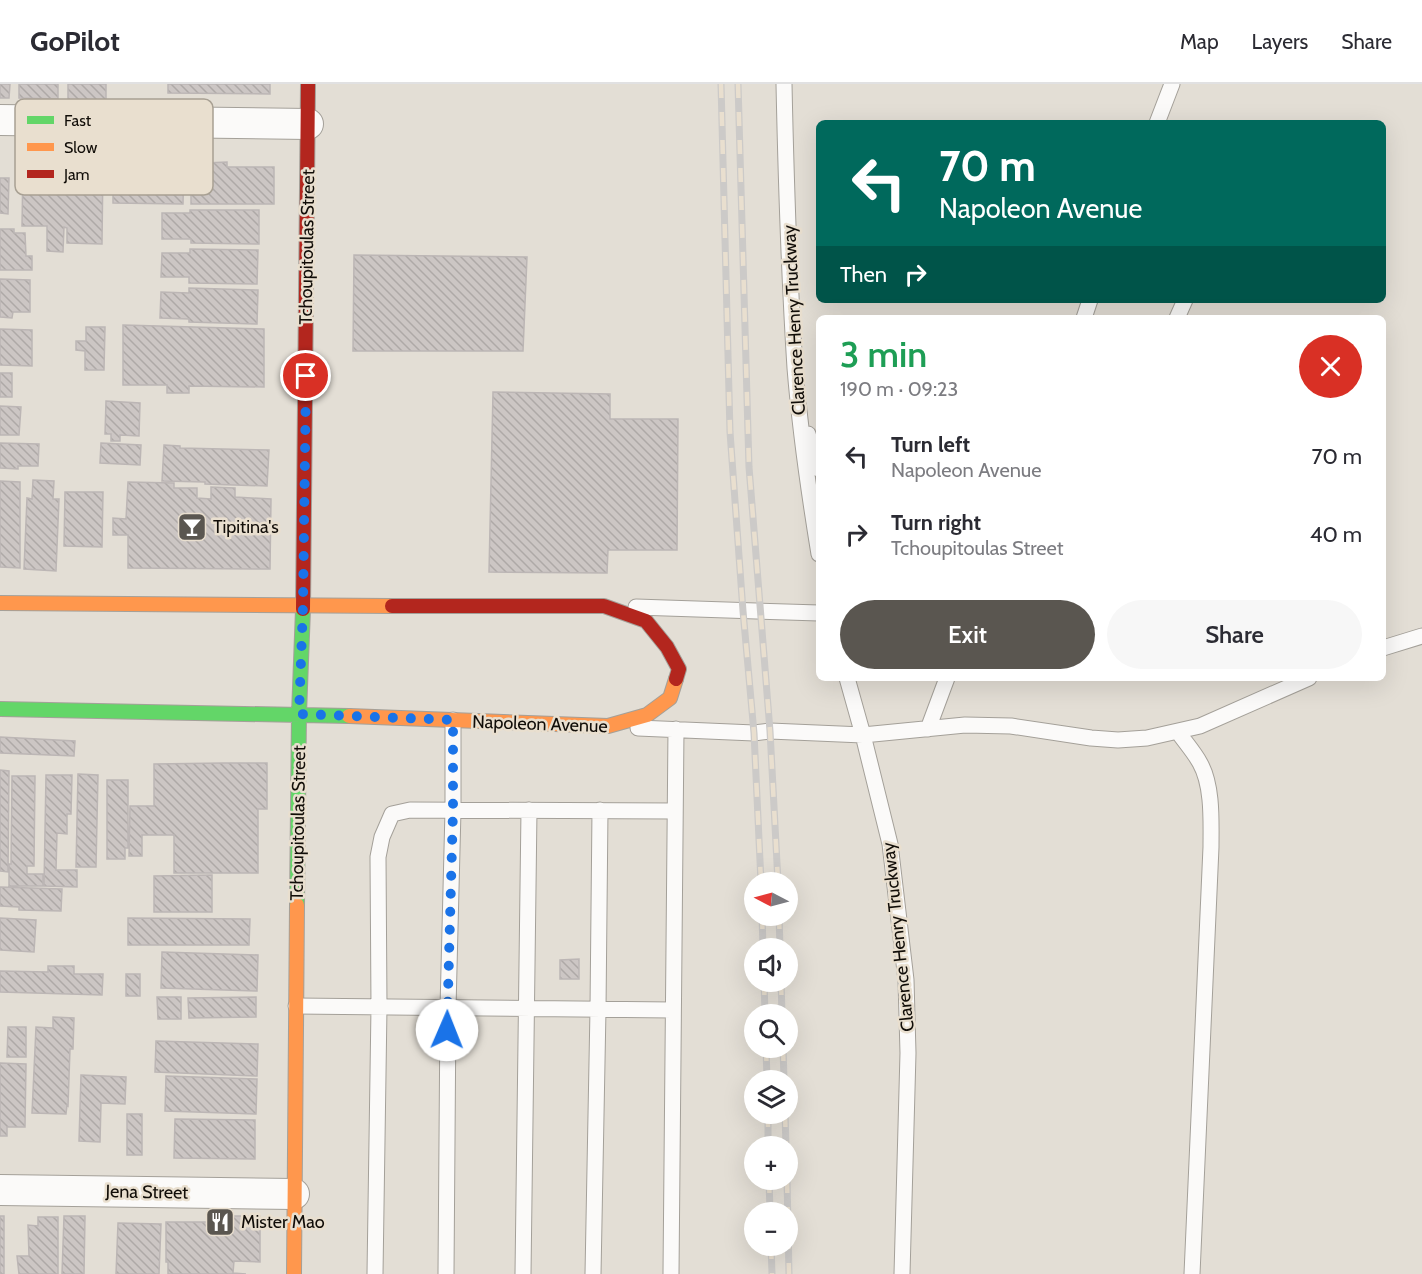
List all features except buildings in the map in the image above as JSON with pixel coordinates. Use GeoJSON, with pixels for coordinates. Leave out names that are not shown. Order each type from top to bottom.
{"type":"FeatureCollection","features":[{"type":"Feature","properties":{"kind":"street","name":"Tchoupitoulas Street"},"geometry":{"type":"LineString","coordinates":[[294,1274],[308,84]]}},
{"type":"Feature","properties":{"kind":"street"},"geometry":{"type":"LineString","coordinates":[[0,120],[15,120]]}},
{"type":"Feature","properties":{"kind":"street"},"geometry":{"type":"LineString","coordinates":[[213,123],[308,124]]}},
{"type":"Feature","properties":{"kind":"street"},"geometry":{"type":"LineString","coordinates":[[0,603],[604,606],[646,621],[668,647],[679,669],[670,698],[647,715],[608,726]]}},
{"type":"Feature","properties":{"kind":"street","name":"Napoleon Avenue"},"geometry":{"type":"LineString","coordinates":[[0,709],[299,714],[608,726]]}},
{"type":"Feature","properties":{"kind":"street","name":"Jena Street"},"geometry":{"type":"LineString","coordinates":[[0,1190],[294,1194]]}},
{"type":"Feature","properties":{"kind":"lane","name":"Clarence Henry Truckway"},"geometry":{"type":"LineString","coordinates":[[784,84],[795,369],[803,451],[816,535]]}},
{"type":"Feature","properties":{"kind":"lane"},"geometry":{"type":"LineString","coordinates":[[1159,120],[1172,84]]}},
{"type":"Feature","properties":{"kind":"lane"},"geometry":{"type":"LineString","coordinates":[[799,402],[816,459]]}},
{"type":"Feature","properties":{"kind":"lane"},"geometry":{"type":"LineString","coordinates":[[604,606],[816,613]]}},
{"type":"Feature","properties":{"kind":"lane"},"geometry":{"type":"LineString","coordinates":[[1386,647],[1422,636]]}},
{"type":"Feature","properties":{"kind":"lane","name":"Clarence Henry Truckway"},"geometry":{"type":"LineString","coordinates":[[848,681],[890,844],[906,980],[908,1053],[902,1274]]}},
{"type":"Feature","properties":{"kind":"lane"},"geometry":{"type":"LineString","coordinates":[[928,729],[946,681]]}},
{"type":"Feature","properties":{"kind":"lane","name":"Napoleon Avenue"},"geometry":{"type":"LineString","coordinates":[[608,726],[754,733],[770,731],[863,735],[965,725],[1011,726],[1118,740],[1147,738],[1200,726],[1302,681]]}},
{"type":"Feature","properties":{"kind":"lane"},"geometry":{"type":"LineString","coordinates":[[446,1274],[453,720]]}},
{"type":"Feature","properties":{"kind":"lane"},"geometry":{"type":"LineString","coordinates":[[671,1274],[676,729]]}},
{"type":"Feature","properties":{"kind":"lane"},"geometry":{"type":"LineString","coordinates":[[1178,732],[1201,765],[1208,788],[1211,814],[1192,1274]]}},
{"type":"Feature","properties":{"kind":"lane"},"geometry":{"type":"LineString","coordinates":[[375,1274],[379,1007],[378,857],[382,837],[393,814],[410,810],[675,811]]}},
{"type":"Feature","properties":{"kind":"lane"},"geometry":{"type":"LineString","coordinates":[[523,1274],[529,810]]}},
{"type":"Feature","properties":{"kind":"lane"},"geometry":{"type":"LineString","coordinates":[[593,1274],[600,810]]}},
{"type":"Feature","properties":{"kind":"lane"},"geometry":{"type":"LineString","coordinates":[[296,1006],[672,1010]]}},
{"type":"Feature","properties":{"kind":"railway"},"geometry":{"type":"LineString","coordinates":[[721,84],[730,432],[754,733],[761,872]]}},
{"type":"Feature","properties":{"kind":"railway"},"geometry":{"type":"LineString","coordinates":[[738,84],[749,467],[770,731],[777,872]]}},
{"type":"Feature","properties":{"kind":"railway"},"geometry":{"type":"LineString","coordinates":[[762,926],[763,938]]}},
{"type":"Feature","properties":{"kind":"railway"},"geometry":{"type":"LineString","coordinates":[[779,926],[780,938]]}},
{"type":"Feature","properties":{"kind":"railway"},"geometry":{"type":"LineString","coordinates":[[764,992],[765,1004]]}},
{"type":"Feature","properties":{"kind":"railway"},"geometry":{"type":"LineString","coordinates":[[781,992],[782,1004]]}},
{"type":"Feature","properties":{"kind":"railway"},"geometry":{"type":"LineString","coordinates":[[766,1058],[767,1070]]}},
{"type":"Feature","properties":{"kind":"railway"},"geometry":{"type":"LineString","coordinates":[[783,1058],[784,1070]]}},
{"type":"Feature","properties":{"kind":"railway"},"geometry":{"type":"LineString","coordinates":[[768,1124],[768,1136]]}},
{"type":"Feature","properties":{"kind":"railway"},"geometry":{"type":"LineString","coordinates":[[785,1124],[786,1136]]}},
{"type":"Feature","properties":{"kind":"railway"},"geometry":{"type":"LineString","coordinates":[[769,1190],[770,1202]]}},
{"type":"Feature","properties":{"kind":"railway"},"geometry":{"type":"LineString","coordinates":[[787,1190],[789,1274]]}},
{"type":"Feature","properties":{"kind":"railway"},"geometry":{"type":"LineString","coordinates":[[771,1256],[772,1274]]}},
{"type":"Feature","properties":{"kind":"traffic: fast"},"geometry":{"type":"LineString","coordinates":[[297,905],[299,714],[303,609]]}},
{"type":"Feature","properties":{"kind":"traffic: fast"},"geometry":{"type":"LineString","coordinates":[[0,709],[349,716]]}},
{"type":"Feature","properties":{"kind":"traffic: slow"},"geometry":{"type":"LineString","coordinates":[[0,603],[392,606]]}},
{"type":"Feature","properties":{"kind":"traffic: slow"},"geometry":{"type":"LineString","coordinates":[[349,716],[608,726],[647,715],[670,698],[676,679]]}},
{"type":"Feature","properties":{"kind":"traffic: slow"},"geometry":{"type":"LineString","coordinates":[[294,1274],[297,905]]}},
{"type":"Feature","properties":{"kind":"traffic: jam"},"geometry":{"type":"LineString","coordinates":[[303,609],[308,84]]}},
{"type":"Feature","properties":{"kind":"traffic: jam"},"geometry":{"type":"LineString","coordinates":[[392,606],[604,606],[646,621],[667,647],[679,669],[676,679]]}},
{"type":"Feature","properties":{"kind":"place","name":"Tipitina's"},"geometry":{"type":"Point","coordinates":[192,527]}},
{"type":"Feature","properties":{"kind":"place","name":"Mister Mao"},"geometry":{"type":"Point","coordinates":[220,1222]}},
{"type":"Feature","properties":{"kind":"route"},"geometry":{"type":"LineString","coordinates":[[306,376],[299,714],[453,720],[447,1030]]}}]}
